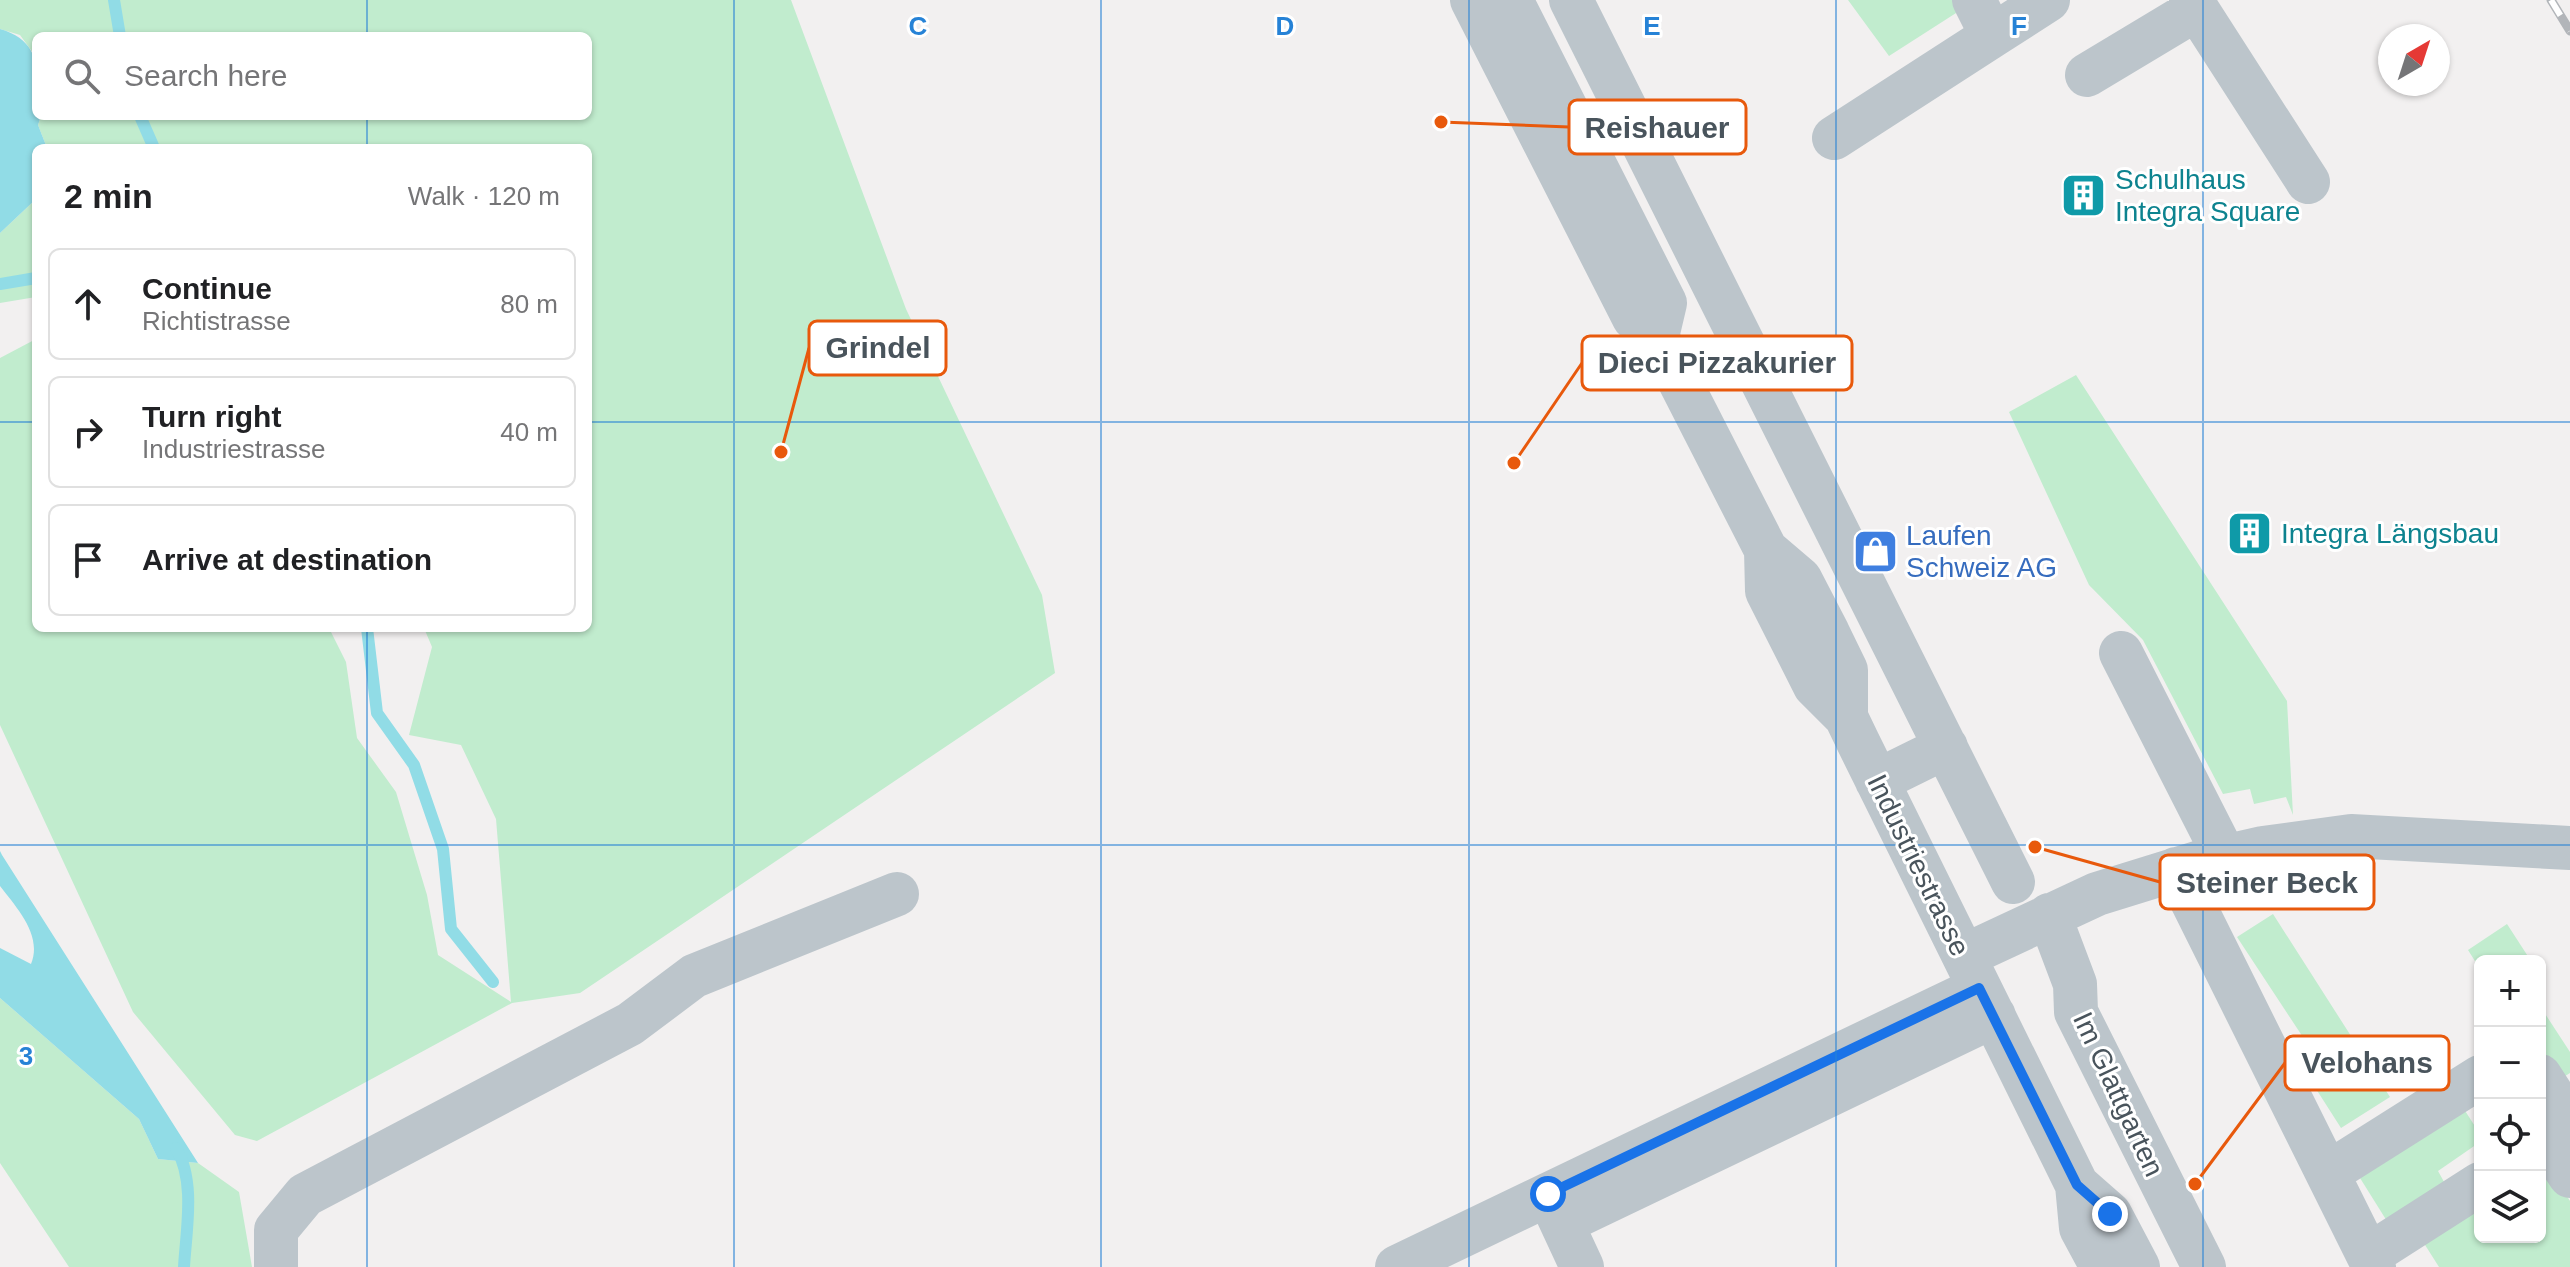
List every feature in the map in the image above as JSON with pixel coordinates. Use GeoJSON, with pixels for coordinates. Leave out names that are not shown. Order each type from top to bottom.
{"type":"FeatureCollection","features":[{"type":"Feature","properties":{"kind":"street","name":"Industriestrasse"},"geometry":{"type":"LineString","coordinates":[[1472,0],[1634,318],[1657,337],[1766,550],[1800,579],[1846,670],[1846,717],[2077,1185],[2081,1228],[2102,1267]]}},
{"type":"Feature","properties":{"kind":"street"},"geometry":{"type":"LineString","coordinates":[[1511,0],[1665,303],[1657,337]]}},
{"type":"Feature","properties":{"kind":"street"},"geometry":{"type":"LineString","coordinates":[[1571,0],[2013,882]]}},
{"type":"Feature","properties":{"kind":"street"},"geometry":{"type":"LineString","coordinates":[[1834,138],[1983,18],[2048,0]]}},
{"type":"Feature","properties":{"kind":"street"},"geometry":{"type":"LineString","coordinates":[[2087,75],[2194,4],[2308,182]]}},
{"type":"Feature","properties":{"kind":"street"},"geometry":{"type":"LineString","coordinates":[[2121,653],[2225,857]]}},
{"type":"Feature","properties":{"kind":"street"},"geometry":{"type":"LineString","coordinates":[[1877,781],[1946,747]]}},
{"type":"Feature","properties":{"kind":"street"},"geometry":{"type":"LineString","coordinates":[[1397,1267],[1555,1208],[1979,987],[2049,915],[2097,894],[2176,869],[2263,848],[2351,836],[2570,848]]}},
{"type":"Feature","properties":{"kind":"street"},"geometry":{"type":"LineString","coordinates":[[2176,869],[2371,1261],[2474,1188]]}},
{"type":"Feature","properties":{"kind":"street"},"geometry":{"type":"LineString","coordinates":[[276,1267],[276,1230],[305,1195],[630,1024],[694,976],[897,894]]}},
{"type":"Feature","properties":{"kind":"street","name":"Im Glattgarten"},"geometry":{"type":"LineString","coordinates":[[2049,915],[2075,984],[2076,1012],[2204,1267]]}},
{"type":"Feature","properties":{"kind":"street"},"geometry":{"type":"LineString","coordinates":[[2328,1173],[2474,1092]]}},
{"type":"Feature","properties":{"kind":"street"},"geometry":{"type":"LineString","coordinates":[[2546,1096],[2570,1176]]}},
{"type":"Feature","properties":{"kind":"street","name":"Industriestrasse"},"geometry":{"type":"LineString","coordinates":[[2077,1185],[2110,1214],[2138,1267]]}},
{"type":"Feature","properties":{"kind":"street"},"geometry":{"type":"LineString","coordinates":[[1555,1208],[1582,1267]]}},
{"type":"Feature","properties":{"kind":"green space"},"geometry":{"type":"Polygon","coordinates":[[[0,0],[791,0],[906,309],[1042,595],[1055,673],[580,993],[512,1003],[257,1141],[235,1135],[133,1012],[0,725],[0,358],[32,341],[32,632],[331,632],[346,662],[357,738],[396,792],[427,895],[438,955],[511,1002],[496,819],[461,745],[409,735],[432,647],[426,632],[592,632],[592,144],[45,144],[38,125],[40,120],[592,120],[592,32],[32,32],[32,52],[20,35],[0,29],[0,0]]]}},
{"type":"Feature","properties":{"kind":"green space"},"geometry":{"type":"Polygon","coordinates":[[[1848,0],[1964,0],[1967,6],[1889,56],[1848,0]]]}},
{"type":"Feature","properties":{"kind":"green space"},"geometry":{"type":"Polygon","coordinates":[[[32,203],[32,298],[0,303],[0,233],[32,203]]]}},
{"type":"Feature","properties":{"kind":"green space"},"geometry":{"type":"Polygon","coordinates":[[[2076,375],[2287,701],[2293,815],[2286,797],[2254,804],[2250,789],[2223,794],[2143,640],[2089,585],[2009,412],[2076,375]]]}},
{"type":"Feature","properties":{"kind":"green space"},"geometry":{"type":"Polygon","coordinates":[[[2273,914],[2390,1097],[2341,1128],[2302,1067],[2316,1057],[2237,937],[2273,914]]]}},
{"type":"Feature","properties":{"kind":"green space"},"geometry":{"type":"Polygon","coordinates":[[[2507,924],[2527,955],[2474,955],[2474,960],[2468,950],[2507,924]]]}},
{"type":"Feature","properties":{"kind":"green space"},"geometry":{"type":"Polygon","coordinates":[[[0,998],[139,1119],[158,1159],[198,1163],[239,1192],[252,1267],[69,1267],[0,1163],[0,998]]]}},
{"type":"Feature","properties":{"kind":"green space"},"geometry":{"type":"Polygon","coordinates":[[[2546,1015],[2570,1052],[2570,1073],[2554,1083],[2546,1070],[2546,1015]]]}},
{"type":"Feature","properties":{"kind":"green space"},"geometry":{"type":"Polygon","coordinates":[[[2460,1103],[2474,1125],[2474,1146],[2438,1171],[2448,1189],[2390,1226],[2355,1170],[2460,1103]]]}},
{"type":"Feature","properties":{"kind":"green space"},"geometry":{"type":"Polygon","coordinates":[[[2546,1163],[2570,1201],[2570,1267],[2439,1267],[2420,1237],[2474,1201],[2474,1243],[2546,1243],[2546,1163]]]}},
{"type":"Feature","properties":{"kind":"water"},"geometry":{"type":"Polygon","coordinates":[[[0,29],[15,35],[32,52],[32,120],[40,120],[38,125],[45,144],[32,144],[32,203],[0,233],[0,29]]]}},
{"type":"Feature","properties":{"kind":"water"},"geometry":{"type":"Polygon","coordinates":[[[0,851],[198,1163],[158,1159],[139,1119],[0,998],[0,948],[31,964],[34,953],[26,922],[0,886],[0,851]]]}},
{"type":"Feature","properties":{"kind":"waterway"},"geometry":{"type":"LineString","coordinates":[[114,0],[119,32]]}},
{"type":"Feature","properties":{"kind":"waterway"},"geometry":{"type":"LineString","coordinates":[[142,120],[152,144]]}},
{"type":"Feature","properties":{"kind":"waterway"},"geometry":{"type":"LineString","coordinates":[[0,284],[32,279]]}},
{"type":"Feature","properties":{"kind":"waterway"},"geometry":{"type":"LineString","coordinates":[[367,632],[377,713],[414,765],[443,849],[451,929],[493,982]]}},
{"type":"Feature","properties":{"kind":"waterway"},"geometry":{"type":"LineString","coordinates":[[176,1148],[188,1191],[184,1267]]}},
{"type":"Feature","properties":{"kind":"railway"},"geometry":{"type":"LineString","coordinates":[[2551,0],[2570,31]]}},
{"type":"Feature","properties":{"kind":"place","name":"Reishauer"},"geometry":{"type":"Point","coordinates":[1441,122]}},
{"type":"Feature","properties":{"kind":"place","name":"Schulhaus Integra Square"},"geometry":{"type":"Point","coordinates":[2084,195]}},
{"type":"Feature","properties":{"kind":"place","name":"Grindel"},"geometry":{"type":"Point","coordinates":[781,452]}},
{"type":"Feature","properties":{"kind":"place","name":"Dieci Pizzakurier"},"geometry":{"type":"Point","coordinates":[1514,463]}},
{"type":"Feature","properties":{"kind":"place","name":"Integra Längsbau"},"geometry":{"type":"Point","coordinates":[2250,533]}},
{"type":"Feature","properties":{"kind":"place","name":"Laufen Schweiz AG"},"geometry":{"type":"Point","coordinates":[1875,551]}},
{"type":"Feature","properties":{"kind":"place","name":"Steiner Beck"},"geometry":{"type":"Point","coordinates":[2035,847]}},
{"type":"Feature","properties":{"kind":"place","name":"Velohans"},"geometry":{"type":"Point","coordinates":[2195,1184]}},
{"type":"Feature","properties":{"kind":"route"},"geometry":{"type":"LineString","coordinates":[[1548,1194],[1979,988],[2077,1185],[2110,1214]]}}]}
